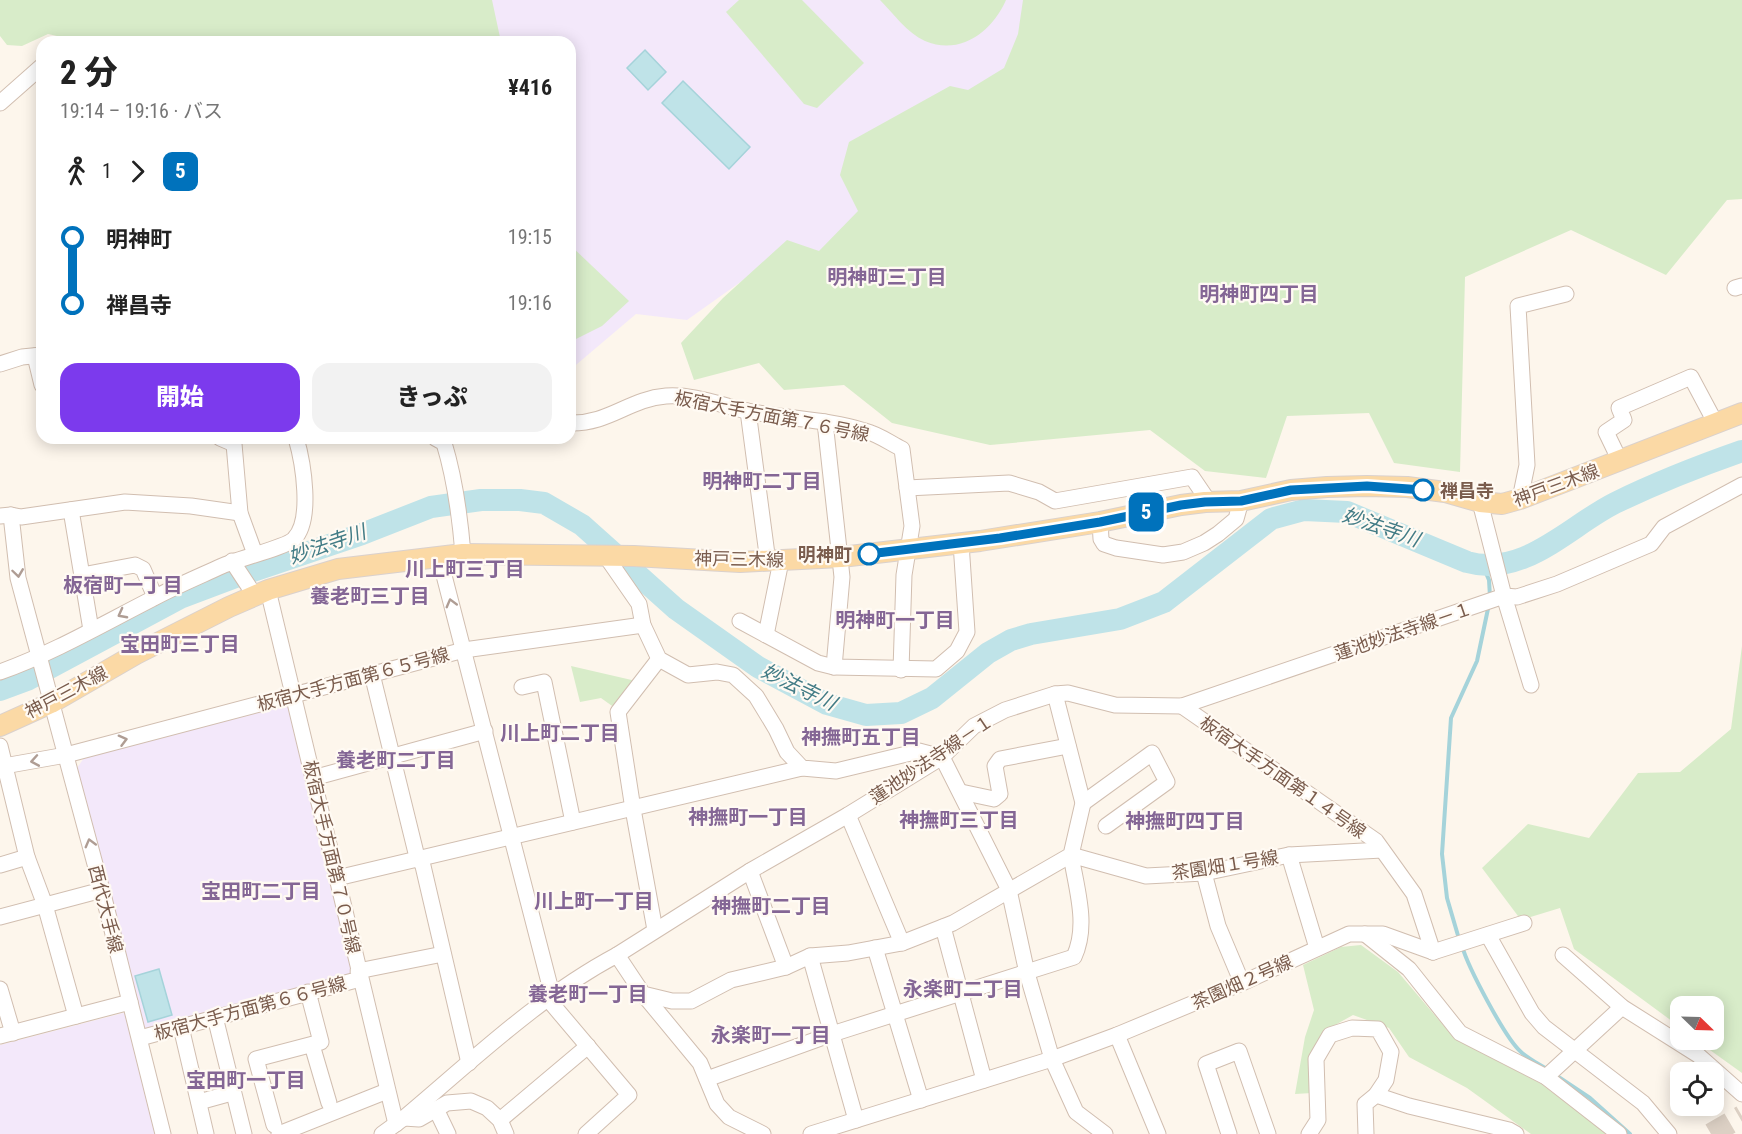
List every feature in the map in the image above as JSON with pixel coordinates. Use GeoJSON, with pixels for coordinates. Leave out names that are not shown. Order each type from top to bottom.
{"type":"FeatureCollection","features":[{"type":"Feature","properties":{"kind":"main road","name":"神戸三木線"},"geometry":{"type":"LineString","coordinates":[[0,726],[48,695],[257,590],[338,569],[463,554],[607,555],[740,562],[841,557],[961,543],[1100,522],[1209,502],[1241,501],[1291,490],[1367,486],[1407,487],[1445,492],[1480,502],[1502,504],[1620,462],[1742,413]]}},
{"type":"Feature","properties":{"kind":"street"},"geometry":{"type":"LineString","coordinates":[[0,103],[36,71]]}},
{"type":"Feature","properties":{"kind":"street"},"geometry":{"type":"LineString","coordinates":[[1520,499],[1527,465],[1518,306],[1566,294]]}},
{"type":"Feature","properties":{"kind":"street"},"geometry":{"type":"LineString","coordinates":[[0,364],[22,357],[36,356]]}},
{"type":"Feature","properties":{"kind":"street"},"geometry":{"type":"LineString","coordinates":[[1620,462],[1606,432],[1624,420],[1619,408],[1691,377],[1715,423]]}},
{"type":"Feature","properties":{"kind":"street","name":"板宿大手方面第７６号線"},"geometry":{"type":"LineString","coordinates":[[576,423],[587,424],[613,415],[637,401],[667,396],[703,399],[748,411],[825,422],[866,431],[902,449],[912,526],[904,575],[901,670]]}},
{"type":"Feature","properties":{"kind":"street"},"geometry":{"type":"LineString","coordinates":[[748,411],[775,562],[766,635]]}},
{"type":"Feature","properties":{"kind":"street"},"geometry":{"type":"LineString","coordinates":[[825,422],[842,577],[834,667]]}},
{"type":"Feature","properties":{"kind":"street"},"geometry":{"type":"LineString","coordinates":[[234,444],[240,513],[255,554]]}},
{"type":"Feature","properties":{"kind":"street"},"geometry":{"type":"LineString","coordinates":[[0,672],[38,660],[154,597],[231,561],[290,543],[301,530],[304,519],[303,465],[298,444]]}},
{"type":"Feature","properties":{"kind":"street"},"geometry":{"type":"LineString","coordinates":[[444,444],[455,490],[463,554]]}},
{"type":"Feature","properties":{"kind":"street"},"geometry":{"type":"LineString","coordinates":[[907,488],[1008,483],[1039,492],[1055,501],[1192,477],[1209,502]]}},
{"type":"Feature","properties":{"kind":"street","name":"蓮池妙法寺線－１"},"geometry":{"type":"LineString","coordinates":[[382,1134],[550,996],[582,973],[617,955],[750,871],[942,757],[974,726],[1005,710],[1055,694],[1068,693],[1115,705],[1182,706],[1501,597],[1517,597],[1557,584],[1651,544],[1664,527],[1742,485]]}},
{"type":"Feature","properties":{"kind":"street"},"geometry":{"type":"LineString","coordinates":[[1100,522],[1101,539],[1104,544],[1163,555],[1173,554],[1204,543],[1218,534],[1236,519],[1241,501]]}},
{"type":"Feature","properties":{"kind":"street"},"geometry":{"type":"LineString","coordinates":[[38,660],[4,512],[21,517],[125,502],[192,506],[240,513]]}},
{"type":"Feature","properties":{"kind":"street"},"geometry":{"type":"LineString","coordinates":[[1480,502],[1499,575],[1501,597],[1531,685]]}},
{"type":"Feature","properties":{"kind":"street"},"geometry":{"type":"LineString","coordinates":[[70,510],[91,630]]}},
{"type":"Feature","properties":{"kind":"street"},"geometry":{"type":"LineString","coordinates":[[740,621],[818,663],[834,667],[936,669],[957,651],[967,633],[961,543]]}},
{"type":"Feature","properties":{"kind":"street"},"geometry":{"type":"LineString","coordinates":[[607,555],[639,604],[643,625],[659,659],[688,675],[717,672],[733,675],[756,696],[787,752],[802,768]]}},
{"type":"Feature","properties":{"kind":"street"},"geometry":{"type":"LineString","coordinates":[[439,556],[513,837],[550,996],[629,1095],[586,1134]]}},
{"type":"Feature","properties":{"kind":"street","name":"板宿大手方面第７０号線"},"geometry":{"type":"LineString","coordinates":[[231,561],[257,590],[294,695],[387,1091],[400,1121]]}},
{"type":"Feature","properties":{"kind":"street"},"geometry":{"type":"LineString","coordinates":[[82,575],[135,566],[143,569],[154,597]]}},
{"type":"Feature","properties":{"kind":"street","name":"板宿大手方面第６５号線"},"geometry":{"type":"LineString","coordinates":[[4,766],[66,755],[464,650],[643,625]]}},
{"type":"Feature","properties":{"kind":"street"},"geometry":{"type":"LineString","coordinates":[[656,930],[633,809],[618,712],[659,659]]}},
{"type":"Feature","properties":{"kind":"street","name":"西代大手線"},"geometry":{"type":"LineString","coordinates":[[38,660],[102,890],[163,1134]]}},
{"type":"Feature","properties":{"kind":"street"},"geometry":{"type":"LineString","coordinates":[[372,674],[416,853],[420,859],[469,1064]]}},
{"type":"Feature","properties":{"kind":"street"},"geometry":{"type":"LineString","coordinates":[[522,687],[544,682],[573,822]]}},
{"type":"Feature","properties":{"kind":"street"},"geometry":{"type":"LineString","coordinates":[[707,1079],[832,1034],[1074,957],[1080,944],[1082,925],[1071,855],[1083,803],[1055,694]]}},
{"type":"Feature","properties":{"kind":"street","name":"板宿大手方面第１４号線"},"geometry":{"type":"LineString","coordinates":[[1182,706],[1376,841],[1414,894],[1433,952]]}},
{"type":"Feature","properties":{"kind":"street"},"geometry":{"type":"LineString","coordinates":[[313,778],[485,731]]}},
{"type":"Feature","properties":{"kind":"street"},"geometry":{"type":"LineString","coordinates":[[0,746],[27,857],[45,905],[76,1016]]}},
{"type":"Feature","properties":{"kind":"street"},"geometry":{"type":"LineString","coordinates":[[961,792],[994,799],[1000,794],[995,766],[1000,759],[1068,746]]}},
{"type":"Feature","properties":{"kind":"street"},"geometry":{"type":"LineString","coordinates":[[337,878],[802,768],[836,771],[919,751],[942,757],[1009,890],[1027,973],[1052,1059],[1076,1112],[1105,1134]]}},
{"type":"Feature","properties":{"kind":"street"},"geometry":{"type":"LineString","coordinates":[[1083,803],[1152,753],[1167,782],[1106,826]]}},
{"type":"Feature","properties":{"kind":"street"},"geometry":{"type":"LineString","coordinates":[[848,814],[902,943]]}},
{"type":"Feature","properties":{"kind":"street","name":"茶園畑１号線"},"geometry":{"type":"LineString","coordinates":[[1071,855],[1146,876],[1204,873],[1289,855],[1382,850]]}},
{"type":"Feature","properties":{"kind":"street"},"geometry":{"type":"LineString","coordinates":[[643,994],[672,1001],[691,1001],[731,980],[786,968],[810,956],[902,943],[953,923],[1071,855]]}},
{"type":"Feature","properties":{"kind":"street"},"geometry":{"type":"LineString","coordinates":[[1289,855],[1317,948]]}},
{"type":"Feature","properties":{"kind":"street"},"geometry":{"type":"LineString","coordinates":[[0,865],[27,857]]}},
{"type":"Feature","properties":{"kind":"street"},"geometry":{"type":"LineString","coordinates":[[750,871],[786,968]]}},
{"type":"Feature","properties":{"kind":"street"},"geometry":{"type":"LineString","coordinates":[[1204,873],[1218,926],[1242,982]]}},
{"type":"Feature","properties":{"kind":"street"},"geometry":{"type":"LineString","coordinates":[[0,917],[102,890]]}},
{"type":"Feature","properties":{"kind":"street"},"geometry":{"type":"LineString","coordinates":[[1433,952],[1524,923]]}},
{"type":"Feature","properties":{"kind":"street"},"geometry":{"type":"LineString","coordinates":[[943,927],[984,1080]]}},
{"type":"Feature","properties":{"kind":"street","name":"茶園畑２号線"},"geometry":{"type":"LineString","coordinates":[[811,1134],[1052,1059],[1117,1035],[1349,934],[1383,934],[1433,952]]}},
{"type":"Feature","properties":{"kind":"street"},"geometry":{"type":"LineString","coordinates":[[1365,934],[1409,969],[1460,1033],[1546,1077],[1619,1134]]}},
{"type":"Feature","properties":{"kind":"street"},"geometry":{"type":"LineString","coordinates":[[1488,934],[1532,1014],[1544,1027],[1643,1103],[1668,1134]]}},
{"type":"Feature","properties":{"kind":"street"},"geometry":{"type":"LineString","coordinates":[[875,948],[921,1100]]}},
{"type":"Feature","properties":{"kind":"street","name":"板宿大手方面第６６号線"},"geometry":{"type":"LineString","coordinates":[[140,1038],[308,992],[359,975],[443,954]]}},
{"type":"Feature","properties":{"kind":"street"},"geometry":{"type":"LineString","coordinates":[[617,955],[643,994],[700,1063],[717,1104],[729,1117],[763,1134]]}},
{"type":"Feature","properties":{"kind":"street"},"geometry":{"type":"LineString","coordinates":[[1563,955],[1622,1007],[1698,1055],[1742,1094]]}},
{"type":"Feature","properties":{"kind":"street"},"geometry":{"type":"LineString","coordinates":[[810,956],[856,1120]]}},
{"type":"Feature","properties":{"kind":"street"},"geometry":{"type":"LineString","coordinates":[[0,989],[6,1035],[130,1002]]}},
{"type":"Feature","properties":{"kind":"street"},"geometry":{"type":"LineString","coordinates":[[308,992],[321,1042],[256,1059],[277,1130],[387,1091]]}},
{"type":"Feature","properties":{"kind":"street"},"geometry":{"type":"LineString","coordinates":[[1546,1077],[1622,1007]]}},
{"type":"Feature","properties":{"kind":"street"},"geometry":{"type":"LineString","coordinates":[[215,1017],[244,1134]]}},
{"type":"Feature","properties":{"kind":"street"},"geometry":{"type":"LineString","coordinates":[[181,1027],[207,1134]]}},
{"type":"Feature","properties":{"kind":"street"},"geometry":{"type":"LineString","coordinates":[[1309,1134],[1318,1120],[1316,1059],[1330,1035],[1352,1028],[1378,1029],[1391,1052],[1386,1080],[1376,1095],[1365,1104],[1366,1134]]}},
{"type":"Feature","properties":{"kind":"street"},"geometry":{"type":"LineString","coordinates":[[1117,1035],[1158,1134]]}},
{"type":"Feature","properties":{"kind":"street"},"geometry":{"type":"LineString","coordinates":[[312,1045],[329,1103]]}},
{"type":"Feature","properties":{"kind":"street"},"geometry":{"type":"LineString","coordinates":[[400,1121],[418,1119],[447,1103],[471,1101],[487,1108],[503,1127],[588,1046]]}},
{"type":"Feature","properties":{"kind":"street"},"geometry":{"type":"LineString","coordinates":[[1229,1134],[1206,1064],[1239,1051],[1268,1134]]}},
{"type":"Feature","properties":{"kind":"street"},"geometry":{"type":"LineString","coordinates":[[199,1102],[228,1094]]}},
{"type":"Feature","properties":{"kind":"street"},"geometry":{"type":"LineString","coordinates":[[1376,1095],[1409,1106],[1509,1130],[1516,1134]]}},
{"type":"Feature","properties":{"kind":"street"},"geometry":{"type":"LineString","coordinates":[[436,1109],[448,1134]]}},
{"type":"Feature","properties":{"kind":"shaded area"},"geometry":{"type":"Polygon","coordinates":[[[485,0],[1040,0],[1036,38],[874,211],[830,265],[787,249],[687,320],[636,314],[576,365],[576,36],[491,36],[485,0]]]}},
{"type":"Feature","properties":{"kind":"shaded area"},"geometry":{"type":"Polygon","coordinates":[[[288,705],[352,974],[144,1029],[77,768],[84,758],[288,705]]]}},
{"type":"Feature","properties":{"kind":"shaded area"},"geometry":{"type":"Polygon","coordinates":[[[123,1013],[127,1014],[155,1134],[0,1134],[0,1045],[123,1013]]]}},
{"type":"Feature","properties":{"kind":"green space"},"geometry":{"type":"Polygon","coordinates":[[[0,0],[492,0],[500,36],[57,36],[48,34],[36,36],[36,40],[22,46],[7,45],[0,36],[0,0]]]}},
{"type":"Feature","properties":{"kind":"green space"},"geometry":{"type":"Polygon","coordinates":[[[739,0],[802,0],[864,63],[817,108],[804,104],[726,12],[739,0]]]}},
{"type":"Feature","properties":{"kind":"green space"},"geometry":{"type":"Polygon","coordinates":[[[880,0],[1006,0],[992,22],[973,38],[962,43],[938,45],[925,41],[906,28],[880,0]]]}},
{"type":"Feature","properties":{"kind":"green space"},"geometry":{"type":"Polygon","coordinates":[[[1023,0],[1742,0],[1742,199],[1727,200],[1666,275],[1571,230],[1465,277],[1460,472],[1394,463],[1369,413],[1287,416],[1266,478],[1205,471],[1150,430],[990,445],[892,423],[844,385],[784,390],[759,363],[694,380],[681,343],[723,298],[787,240],[819,251],[858,211],[840,175],[849,142],[950,86],[968,90],[1004,68],[1018,34],[1023,0]]]}},
{"type":"Feature","properties":{"kind":"green space"},"geometry":{"type":"Polygon","coordinates":[[[576,251],[629,301],[602,326],[576,339],[576,251]]]}},
{"type":"Feature","properties":{"kind":"green space"},"geometry":{"type":"Polygon","coordinates":[[[1742,646],[1742,1073],[1710,1050],[1724,1050],[1724,996],[1670,996],[1670,1020],[1574,949],[1560,908],[1521,920],[1482,868],[1528,824],[1589,838],[1638,773],[1680,772],[1731,729],[1742,646]]]}},
{"type":"Feature","properties":{"kind":"green space"},"geometry":{"type":"Polygon","coordinates":[[[571,666],[636,681],[615,708],[601,698],[580,702],[571,666]]]}},
{"type":"Feature","properties":{"kind":"green space"},"geometry":{"type":"Polygon","coordinates":[[[1361,945],[1398,972],[1455,1039],[1540,1083],[1607,1134],[1531,1134],[1467,1088],[1409,1057],[1389,1028],[1353,1015],[1328,1029],[1312,1093],[1295,1094],[1305,1037],[1314,1010],[1303,965],[1341,947],[1361,945]]]}},
{"type":"Feature","properties":{"kind":"water"},"geometry":{"type":"Polygon","coordinates":[[[645,50],[666,72],[648,90],[627,68],[645,50]]]}},
{"type":"Feature","properties":{"kind":"water"},"geometry":{"type":"Polygon","coordinates":[[[683,81],[750,147],[729,169],[662,103],[683,81]]]}},
{"type":"Feature","properties":{"kind":"water"},"geometry":{"type":"Polygon","coordinates":[[[159,969],[172,1015],[148,1022],[135,976],[159,969]]]}},
{"type":"Feature","properties":{"kind":"waterway","name":"妙法寺川"},"geometry":{"type":"LineString","coordinates":[[0,690],[27,680],[180,598],[241,575],[362,534],[431,507],[481,500],[520,500],[544,503],[582,525],[676,609],[758,667],[827,704],[866,715],[901,713],[932,698],[988,653],[1011,640],[1031,634],[1120,619],[1164,602],[1271,519],[1304,510],[1347,512],[1467,562],[1488,565],[1508,563],[1545,547],[1615,503],[1678,475],[1742,451]]}},
{"type":"Feature","properties":{"kind":"waterway"},"geometry":{"type":"LineString","coordinates":[[1483,566],[1489,580],[1490,597]]}},
{"type":"Feature","properties":{"kind":"waterway"},"geometry":{"type":"LineString","coordinates":[[1459,939],[1447,898],[1442,854],[1451,718],[1477,661],[1489,604]]}},
{"type":"Feature","properties":{"kind":"waterway"},"geometry":{"type":"LineString","coordinates":[[1462,946],[1479,985],[1514,1044],[1521,1052],[1548,1070]]}},
{"type":"Feature","properties":{"kind":"waterway"},"geometry":{"type":"LineString","coordinates":[[1554,1074],[1590,1098],[1630,1134]]}},
{"type":"Feature","properties":{"kind":"tunnel"},"geometry":{"type":"LineString","coordinates":[[1711,1134],[1742,1116]]}},
{"type":"Feature","properties":{"kind":"bus line","name":"5"},"geometry":{"type":"LineString","coordinates":[[869,554],[1000,538],[1100,522],[1181,505],[1241,501],[1291,490],[1367,486],[1407,487],[1423,490]]}},
{"type":"Feature","properties":{"kind":"place","name":"禅昌寺"},"geometry":{"type":"Point","coordinates":[1423,490]}},
{"type":"Feature","properties":{"kind":"place","name":"明神町"},"geometry":{"type":"Point","coordinates":[869,554]}},
{"type":"Feature","properties":{"kind":"district","name":"明神町三丁目"},"geometry":{"type":"Point","coordinates":[887,277]}},
{"type":"Feature","properties":{"kind":"district","name":"明神町四丁目"},"geometry":{"type":"Point","coordinates":[1259,294]}},
{"type":"Feature","properties":{"kind":"district","name":"明神町二丁目"},"geometry":{"type":"Point","coordinates":[762,481]}},
{"type":"Feature","properties":{"kind":"district","name":"川上町三丁目"},"geometry":{"type":"Point","coordinates":[465,569]}},
{"type":"Feature","properties":{"kind":"district","name":"板宿町一丁目"},"geometry":{"type":"Point","coordinates":[123,585]}},
{"type":"Feature","properties":{"kind":"district","name":"養老町三丁目"},"geometry":{"type":"Point","coordinates":[370,596]}},
{"type":"Feature","properties":{"kind":"district","name":"明神町一丁目"},"geometry":{"type":"Point","coordinates":[895,620]}},
{"type":"Feature","properties":{"kind":"district","name":"宝田町三丁目"},"geometry":{"type":"Point","coordinates":[180,644]}},
{"type":"Feature","properties":{"kind":"district","name":"川上町二丁目"},"geometry":{"type":"Point","coordinates":[560,733]}},
{"type":"Feature","properties":{"kind":"district","name":"神撫町五丁目"},"geometry":{"type":"Point","coordinates":[861,737]}},
{"type":"Feature","properties":{"kind":"district","name":"養老町二丁目"},"geometry":{"type":"Point","coordinates":[396,760]}},
{"type":"Feature","properties":{"kind":"district","name":"神撫町一丁目"},"geometry":{"type":"Point","coordinates":[748,817]}},
{"type":"Feature","properties":{"kind":"district","name":"神撫町三丁目"},"geometry":{"type":"Point","coordinates":[959,820]}},
{"type":"Feature","properties":{"kind":"district","name":"神撫町四丁目"},"geometry":{"type":"Point","coordinates":[1185,821]}},
{"type":"Feature","properties":{"kind":"district","name":"宝田町二丁目"},"geometry":{"type":"Point","coordinates":[261,891]}},
{"type":"Feature","properties":{"kind":"district","name":"川上町一丁目"},"geometry":{"type":"Point","coordinates":[594,901]}},
{"type":"Feature","properties":{"kind":"district","name":"神撫町二丁目"},"geometry":{"type":"Point","coordinates":[771,906]}},
{"type":"Feature","properties":{"kind":"district","name":"永楽町二丁目"},"geometry":{"type":"Point","coordinates":[963,989]}},
{"type":"Feature","properties":{"kind":"district","name":"養老町一丁目"},"geometry":{"type":"Point","coordinates":[588,994]}},
{"type":"Feature","properties":{"kind":"district","name":"永楽町一丁目"},"geometry":{"type":"Point","coordinates":[771,1035]}},
{"type":"Feature","properties":{"kind":"district","name":"宝田町一丁目"},"geometry":{"type":"Point","coordinates":[246,1080]}}]}
